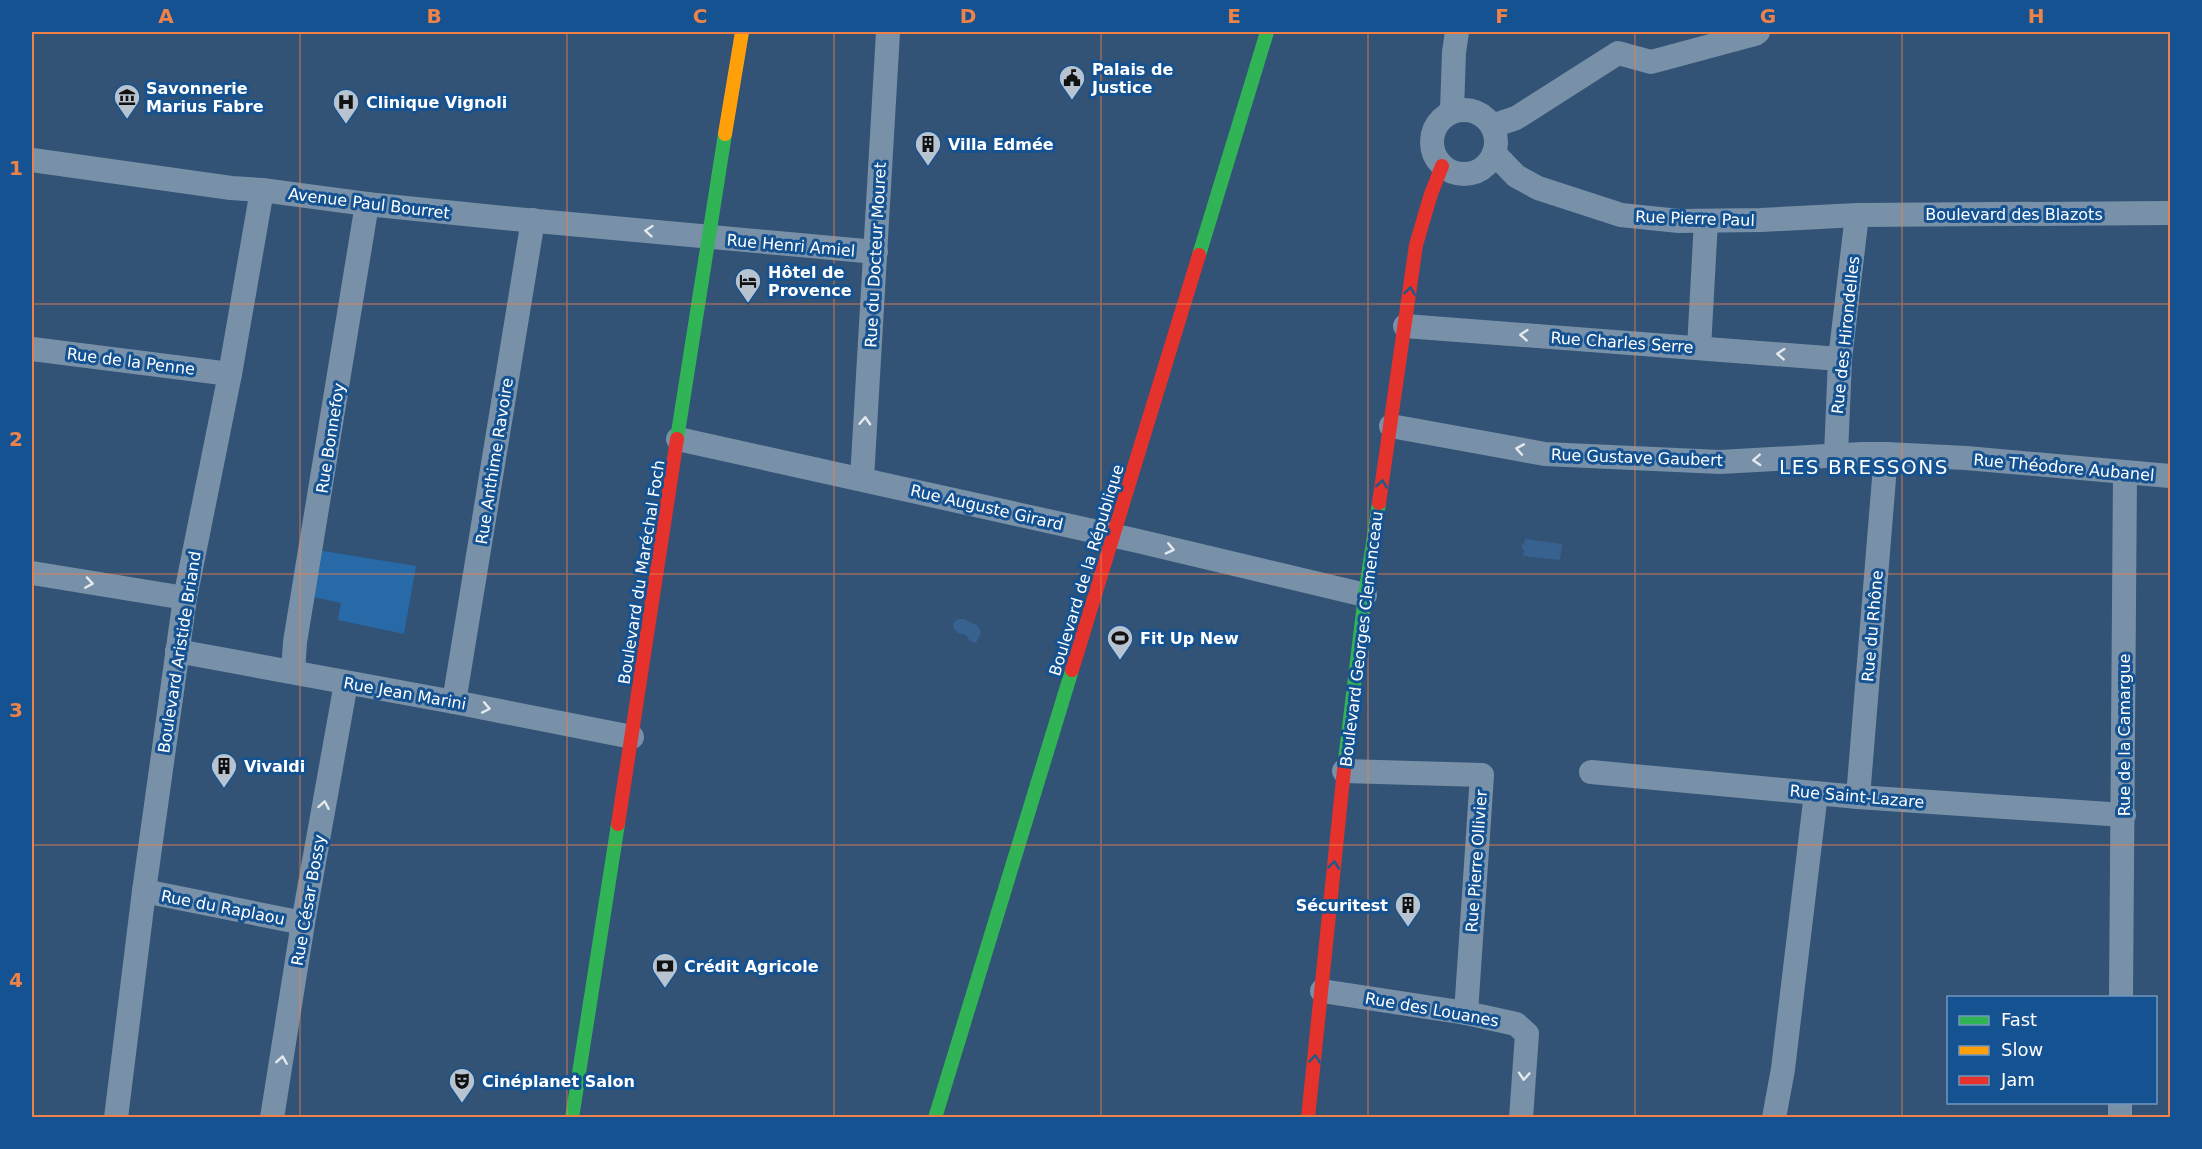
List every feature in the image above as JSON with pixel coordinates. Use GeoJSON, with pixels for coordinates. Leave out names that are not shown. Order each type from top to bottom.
{"type":"FeatureCollection","features":[{"type":"Feature","properties":{"kind":"street","name":"Boulevard du Maréchal Foch"},"geometry":{"type":"LineString","coordinates":[[572,1118],[678,439],[707,237],[742,32]]}},
{"type":"Feature","properties":{"kind":"street","name":"Rue du Docteur Mouret"},"geometry":{"type":"LineString","coordinates":[[862,479],[888,32]]}},
{"type":"Feature","properties":{"kind":"street","name":"Boulevard de la République"},"geometry":{"type":"LineString","coordinates":[[935,1118],[1267,32]]}},
{"type":"Feature","properties":{"kind":"street"},"geometry":{"type":"LineString","coordinates":[[1492,126],[1516,118],[1618,53],[1651,62],[1758,32]]}},
{"type":"Feature","properties":{"kind":"street"},"geometry":{"type":"LineString","coordinates":[[1444,118],[1470,110],[1482,114],[1492,126],[1496,144],[1494,153],[1490,161],[1479,172],[1460,174],[1442,166],[1435,158],[1431,142],[1444,118],[1455,42]]}},
{"type":"Feature","properties":{"kind":"street","name":"Rue Pierre Paul"},"geometry":{"type":"LineString","coordinates":[[1494,153],[1515,176],[1538,188],[1621,215],[1679,221],[1857,215]]}},
{"type":"Feature","properties":{"kind":"street","name":"Avenue Paul Bourret"},"geometry":{"type":"LineString","coordinates":[[32,160],[231,189],[262,190],[367,204],[707,237]]}},
{"type":"Feature","properties":{"kind":"street","name":"Boulevard Georges Clemenceau"},"geometry":{"type":"LineString","coordinates":[[1308,1118],[1344,771],[1365,595],[1416,245],[1442,166]]}},
{"type":"Feature","properties":{"kind":"street","name":"Rue Pierre Paul"},"geometry":{"type":"LineString","coordinates":[[1479,172],[1514,185],[1538,188]]}},
{"type":"Feature","properties":{"kind":"street","name":"Boulevard Aristide Briand"},"geometry":{"type":"LineString","coordinates":[[116,1118],[144,891],[185,598],[230,374],[262,190]]}},
{"type":"Feature","properties":{"kind":"street","name":"Rue Bonnefoy"},"geometry":{"type":"LineString","coordinates":[[292,672],[367,204]]}},
{"type":"Feature","properties":{"kind":"street","name":"Boulevard des Blazots"},"geometry":{"type":"LineString","coordinates":[[1857,215],[2170,213]]}},
{"type":"Feature","properties":{"kind":"street","name":"Rue des Hirondelles"},"geometry":{"type":"LineString","coordinates":[[1836,455],[1840,359],[1857,215]]}},
{"type":"Feature","properties":{"kind":"street","name":"Rue Anthime Ravoire"},"geometry":{"type":"LineString","coordinates":[[454,702],[533,220]]}},
{"type":"Feature","properties":{"kind":"street"},"geometry":{"type":"LineString","coordinates":[[1700,348],[1706,220]]}},
{"type":"Feature","properties":{"kind":"street","name":"Rue Henri Amiel"},"geometry":{"type":"LineString","coordinates":[[707,237],[876,252]]}},
{"type":"Feature","properties":{"kind":"street","name":"Rue Charles Serre"},"geometry":{"type":"LineString","coordinates":[[1405,326],[1840,359]]}},
{"type":"Feature","properties":{"kind":"street","name":"Rue de la Penne"},"geometry":{"type":"LineString","coordinates":[[32,349],[230,374]]}},
{"type":"Feature","properties":{"kind":"street","name":"Rue Gustave Gaubert"},"geometry":{"type":"LineString","coordinates":[[1391,426],[1545,454],[1720,462],[1886,454]]}},
{"type":"Feature","properties":{"kind":"street","name":"Rue Auguste Girard"},"geometry":{"type":"LineString","coordinates":[[678,439],[1365,595]]}},
{"type":"Feature","properties":{"kind":"street","name":"Rue Théodore Aubanel"},"geometry":{"type":"LineString","coordinates":[[1886,454],[1966,458],[2170,476]]}},
{"type":"Feature","properties":{"kind":"street","name":"Rue du Rhône"},"geometry":{"type":"LineString","coordinates":[[1858,797],[1886,454]]}},
{"type":"Feature","properties":{"kind":"street","name":"Rue de la Camargue"},"geometry":{"type":"LineString","coordinates":[[2121,996],[2126,473]]}},
{"type":"Feature","properties":{"kind":"street"},"geometry":{"type":"LineString","coordinates":[[32,573],[185,598]]}},
{"type":"Feature","properties":{"kind":"street","name":"Rue Jean Marini"},"geometry":{"type":"LineString","coordinates":[[177,651],[632,737]]}},
{"type":"Feature","properties":{"kind":"street","name":"Rue César Bossy"},"geometry":{"type":"LineString","coordinates":[[272,1118],[303,923],[346,683]]}},
{"type":"Feature","properties":{"kind":"street","name":"Rue Pierre Ollivier"},"geometry":{"type":"LineString","coordinates":[[1344,771],[1482,775],[1466,1013]]}},
{"type":"Feature","properties":{"kind":"street","name":"Rue Saint-Lazare"},"geometry":{"type":"LineString","coordinates":[[1591,772],[1858,797],[2124,815]]}},
{"type":"Feature","properties":{"kind":"street"},"geometry":{"type":"LineString","coordinates":[[1774,1118],[1784,1069],[1816,793]]}},
{"type":"Feature","properties":{"kind":"street","name":"Rue du Raplaou"},"geometry":{"type":"LineString","coordinates":[[144,891],[303,923]]}},
{"type":"Feature","properties":{"kind":"street","name":"Rue des Louanes"},"geometry":{"type":"LineString","coordinates":[[1322,991],[1466,1013],[1516,1024],[1527,1034],[1521,1118]]}},
{"type":"Feature","properties":{"kind":"shaded area"},"geometry":{"type":"Polygon","coordinates":[[[1525,539],[1562,544],[1560,560],[1523,556],[1524,551],[1521,546],[1525,539]]]}},
{"type":"Feature","properties":{"kind":"shaded area"},"geometry":{"type":"Polygon","coordinates":[[[317,550],[416,566],[404,634],[338,620],[341,603],[309,596],[317,550]]]}},
{"type":"Feature","properties":{"kind":"shaded area"},"geometry":{"type":"Polygon","coordinates":[[[958,619],[964,619],[978,626],[981,632],[976,643],[954,629],[953,623],[958,619]]]}},
{"type":"Feature","properties":{"kind":"traffic: fast"},"geometry":{"type":"LineString","coordinates":[[1199,255],[1267,32]]}},
{"type":"Feature","properties":{"kind":"traffic: fast"},"geometry":{"type":"LineString","coordinates":[[677,439],[725,134]]}},
{"type":"Feature","properties":{"kind":"traffic: fast"},"geometry":{"type":"LineString","coordinates":[[1345,760],[1365,595],[1379,503]]}},
{"type":"Feature","properties":{"kind":"traffic: fast"},"geometry":{"type":"LineString","coordinates":[[935,1118],[1072,670]]}},
{"type":"Feature","properties":{"kind":"traffic: fast"},"geometry":{"type":"LineString","coordinates":[[572,1118],[618,824]]}},
{"type":"Feature","properties":{"kind":"traffic: slow"},"geometry":{"type":"LineString","coordinates":[[725,134],[742,32]]}},
{"type":"Feature","properties":{"kind":"traffic: jam"},"geometry":{"type":"LineString","coordinates":[[1379,503],[1416,245],[1442,166]]}},
{"type":"Feature","properties":{"kind":"traffic: jam"},"geometry":{"type":"LineString","coordinates":[[1072,670],[1199,255]]}},
{"type":"Feature","properties":{"kind":"traffic: jam"},"geometry":{"type":"LineString","coordinates":[[618,824],[677,439]]}},
{"type":"Feature","properties":{"kind":"traffic: jam"},"geometry":{"type":"LineString","coordinates":[[1308,1118],[1345,760]]}},
{"type":"Feature","properties":{"kind":"place","name":"Palais de Justice"},"geometry":{"type":"Point","coordinates":[1072,101]}},
{"type":"Feature","properties":{"kind":"place","name":"Savonnerie Marius Fabre"},"geometry":{"type":"Point","coordinates":[127,120]}},
{"type":"Feature","properties":{"kind":"place","name":"Clinique Vignoli"},"geometry":{"type":"Point","coordinates":[346,125]}},
{"type":"Feature","properties":{"kind":"place","name":"Villa Edmée"},"geometry":{"type":"Point","coordinates":[928,167]}},
{"type":"Feature","properties":{"kind":"place","name":"Hôtel de Provence"},"geometry":{"type":"Point","coordinates":[748,304]}},
{"type":"Feature","properties":{"kind":"place","name":"Fit Up New"},"geometry":{"type":"Point","coordinates":[1120,661]}},
{"type":"Feature","properties":{"kind":"place","name":"Vivaldi"},"geometry":{"type":"Point","coordinates":[224,789]}},
{"type":"Feature","properties":{"kind":"place","name":"Sécuritest"},"geometry":{"type":"Point","coordinates":[1408,928]}},
{"type":"Feature","properties":{"kind":"place","name":"Crédit Agricole"},"geometry":{"type":"Point","coordinates":[665,989]}},
{"type":"Feature","properties":{"kind":"place","name":"Cinéplanet Salon"},"geometry":{"type":"Point","coordinates":[462,1104]}},
{"type":"Feature","properties":{"kind":"district","name":"LES BRESSONS"},"geometry":{"type":"Point","coordinates":[1864,467]}}]}
